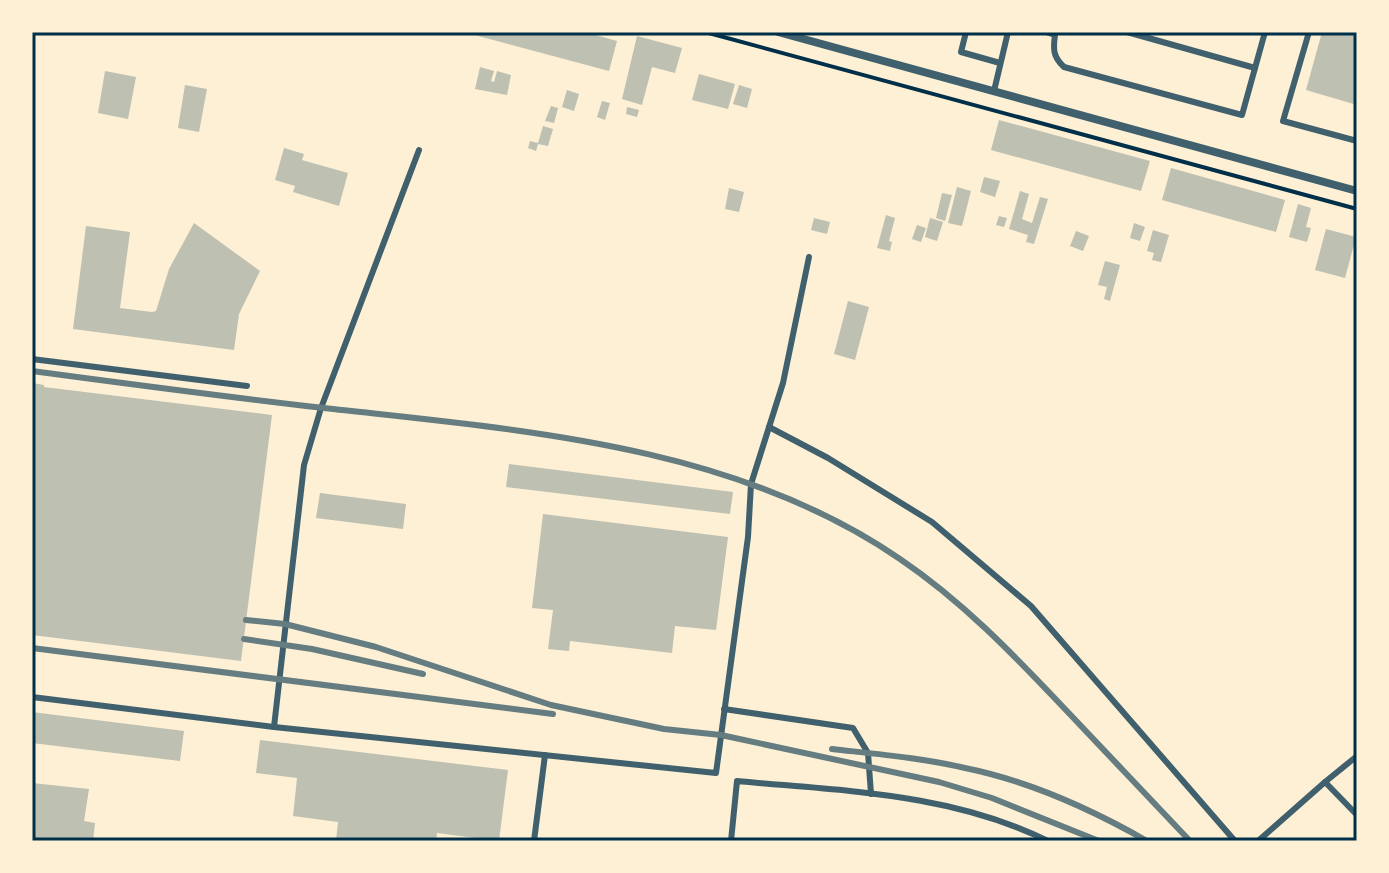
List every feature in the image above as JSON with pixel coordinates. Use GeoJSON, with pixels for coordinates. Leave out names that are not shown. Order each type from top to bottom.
{"type":"FeatureCollection","features":[{"type":"Feature","properties":{"kind":"street"},"geometry":{"type":"LineString","coordinates":[[778,32],[1357,191]]}},
{"type":"Feature","properties":{"kind":"lane"},"geometry":{"type":"LineString","coordinates":[[966,32],[961,52],[1000,63]]}},
{"type":"Feature","properties":{"kind":"lane"},"geometry":{"type":"LineString","coordinates":[[994,91],[1008,32]]}},
{"type":"Feature","properties":{"kind":"lane"},"geometry":{"type":"LineString","coordinates":[[1046,32],[1056,33],[1053,49],[1056,59],[1064,67],[1242,115],[1265,32]]}},
{"type":"Feature","properties":{"kind":"lane"},"geometry":{"type":"LineString","coordinates":[[1127,32],[1255,68]]}},
{"type":"Feature","properties":{"kind":"lane"},"geometry":{"type":"LineString","coordinates":[[1309,32],[1283,121],[1357,141]]}},
{"type":"Feature","properties":{"kind":"lane"},"geometry":{"type":"LineString","coordinates":[[274,727],[304,465],[321,408],[419,150]]}},
{"type":"Feature","properties":{"kind":"lane"},"geometry":{"type":"LineString","coordinates":[[32,697],[274,727],[716,773],[748,537],[751,484],[783,383],[809,257]]}},
{"type":"Feature","properties":{"kind":"lane"},"geometry":{"type":"LineString","coordinates":[[32,359],[247,386]]}},
{"type":"Feature","properties":{"kind":"lane"},"geometry":{"type":"LineString","coordinates":[[769,427],[828,458],[932,522],[1031,606],[1235,841]]}},
{"type":"Feature","properties":{"kind":"lane"},"geometry":{"type":"LineString","coordinates":[[724,709],[853,728],[868,753],[871,794]]}},
{"type":"Feature","properties":{"kind":"lane"},"geometry":{"type":"LineString","coordinates":[[534,841],[545,755]]}},
{"type":"Feature","properties":{"kind":"lane"},"geometry":{"type":"LineString","coordinates":[[1258,841],[1357,756]]}},
{"type":"Feature","properties":{"kind":"lane"},"geometry":{"type":"LineString","coordinates":[[731,841],[737,781],[921,799],[1011,823],[1048,841]]}},
{"type":"Feature","properties":{"kind":"lane"},"geometry":{"type":"LineString","coordinates":[[1325,782],[1357,815]]}},
{"type":"Feature","properties":{"kind":"path"},"geometry":{"type":"LineString","coordinates":[[705,32],[1357,209]]}},
{"type":"Feature","properties":{"kind":"building"},"geometry":{"type":"Polygon","coordinates":[[[585,32],[617,41],[609,71],[467,33],[585,32]]]}},
{"type":"Feature","properties":{"kind":"building"},"geometry":{"type":"Polygon","coordinates":[[[1322,32],[1357,32],[1357,105],[1306,90],[1322,32]]]}},
{"type":"Feature","properties":{"kind":"building"},"geometry":{"type":"Polygon","coordinates":[[[637,36],[682,48],[675,73],[652,67],[642,105],[622,99],[637,36]]]}},
{"type":"Feature","properties":{"kind":"building"},"geometry":{"type":"Polygon","coordinates":[[[480,67],[494,71],[491,81],[494,82],[497,71],[511,75],[507,95],[475,89],[480,67]]]}},
{"type":"Feature","properties":{"kind":"building"},"geometry":{"type":"Polygon","coordinates":[[[105,71],[136,77],[128,119],[98,113],[105,71]]]}},
{"type":"Feature","properties":{"kind":"building"},"geometry":{"type":"Polygon","coordinates":[[[699,74],[735,84],[728,109],[692,100],[699,74]]]}},
{"type":"Feature","properties":{"kind":"building"},"geometry":{"type":"Polygon","coordinates":[[[185,85],[207,89],[199,132],[178,128],[185,85]]]}},
{"type":"Feature","properties":{"kind":"building"},"geometry":{"type":"Polygon","coordinates":[[[739,85],[752,89],[747,108],[733,104],[739,85]]]}},
{"type":"Feature","properties":{"kind":"building"},"geometry":{"type":"Polygon","coordinates":[[[567,90],[579,94],[574,111],[562,107],[567,90]]]}},
{"type":"Feature","properties":{"kind":"building"},"geometry":{"type":"Polygon","coordinates":[[[602,101],[610,103],[605,120],[597,117],[602,101]]]}},
{"type":"Feature","properties":{"kind":"building"},"geometry":{"type":"Polygon","coordinates":[[[551,106],[558,108],[554,123],[545,121],[551,106]]]}},
{"type":"Feature","properties":{"kind":"building"},"geometry":{"type":"Polygon","coordinates":[[[627,107],[639,110],[637,117],[626,114],[627,107]]]}},
{"type":"Feature","properties":{"kind":"building"},"geometry":{"type":"Polygon","coordinates":[[[999,120],[1150,161],[1141,191],[991,150],[999,120]]]}},
{"type":"Feature","properties":{"kind":"building"},"geometry":{"type":"Polygon","coordinates":[[[543,126],[553,129],[548,146],[538,144],[536,151],[528,148],[530,141],[538,143],[543,126]]]}},
{"type":"Feature","properties":{"kind":"building"},"geometry":{"type":"Polygon","coordinates":[[[284,148],[304,154],[302,160],[348,173],[339,206],[293,192],[295,186],[275,180],[284,148]]]}},
{"type":"Feature","properties":{"kind":"building"},"geometry":{"type":"Polygon","coordinates":[[[1171,168],[1285,200],[1276,232],[1162,200],[1171,168]]]}},
{"type":"Feature","properties":{"kind":"building"},"geometry":{"type":"Polygon","coordinates":[[[984,177],[1000,181],[995,197],[980,192],[984,177]]]}},
{"type":"Feature","properties":{"kind":"building"},"geometry":{"type":"Polygon","coordinates":[[[957,187],[971,191],[962,226],[948,223],[957,187]]]}},
{"type":"Feature","properties":{"kind":"building"},"geometry":{"type":"Polygon","coordinates":[[[729,188],[744,192],[739,212],[725,209],[729,188]]]}},
{"type":"Feature","properties":{"kind":"building"},"geometry":{"type":"Polygon","coordinates":[[[1020,191],[1029,194],[1022,219],[1032,223],[1040,197],[1048,199],[1034,244],[1026,242],[1028,235],[1009,229],[1020,191]]]}},
{"type":"Feature","properties":{"kind":"building"},"geometry":{"type":"Polygon","coordinates":[[[942,193],[952,195],[945,221],[936,218],[942,193]]]}},
{"type":"Feature","properties":{"kind":"building"},"geometry":{"type":"Polygon","coordinates":[[[1298,204],[1311,208],[1306,227],[1311,228],[1307,242],[1289,237],[1298,204]]]}},
{"type":"Feature","properties":{"kind":"building"},"geometry":{"type":"Polygon","coordinates":[[[886,215],[895,218],[889,241],[892,242],[890,251],[877,248],[886,215]]]}},
{"type":"Feature","properties":{"kind":"building"},"geometry":{"type":"Polygon","coordinates":[[[999,216],[1007,218],[1004,227],[996,225],[999,216]]]}},
{"type":"Feature","properties":{"kind":"building"},"geometry":{"type":"Polygon","coordinates":[[[814,218],[830,222],[827,234],[811,230],[814,218]]]}},
{"type":"Feature","properties":{"kind":"building"},"geometry":{"type":"Polygon","coordinates":[[[930,218],[943,222],[937,241],[925,237],[930,218]]]}},
{"type":"Feature","properties":{"kind":"building"},"geometry":{"type":"Polygon","coordinates":[[[194,223],[260,271],[239,314],[234,350],[73,329],[86,226],[130,232],[120,308],[152,312],[156,311],[169,269],[194,223]]]}},
{"type":"Feature","properties":{"kind":"building"},"geometry":{"type":"Polygon","coordinates":[[[1134,223],[1145,227],[1140,241],[1130,238],[1134,223]]]}},
{"type":"Feature","properties":{"kind":"building"},"geometry":{"type":"Polygon","coordinates":[[[917,225],[926,228],[921,242],[912,239],[917,225]]]}},
{"type":"Feature","properties":{"kind":"building"},"geometry":{"type":"Polygon","coordinates":[[[1326,229],[1356,237],[1345,278],[1315,270],[1326,229]]]}},
{"type":"Feature","properties":{"kind":"building"},"geometry":{"type":"Polygon","coordinates":[[[1153,230],[1169,235],[1161,262],[1152,260],[1154,253],[1147,251],[1153,230]]]}},
{"type":"Feature","properties":{"kind":"building"},"geometry":{"type":"Polygon","coordinates":[[[1076,231],[1089,236],[1083,251],[1070,246],[1076,231]]]}},
{"type":"Feature","properties":{"kind":"building"},"geometry":{"type":"Polygon","coordinates":[[[1105,261],[1120,265],[1110,301],[1104,299],[1107,287],[1098,285],[1105,261]]]}},
{"type":"Feature","properties":{"kind":"building"},"geometry":{"type":"Polygon","coordinates":[[[848,301],[869,307],[855,360],[834,354],[848,301]]]}},
{"type":"Feature","properties":{"kind":"building"},"geometry":{"type":"Polygon","coordinates":[[[32,383],[272,415],[241,661],[32,635],[32,383]]]}},
{"type":"Feature","properties":{"kind":"building"},"geometry":{"type":"Polygon","coordinates":[[[509,464],[733,492],[730,514],[506,487],[509,464]]]}},
{"type":"Feature","properties":{"kind":"building"},"geometry":{"type":"Polygon","coordinates":[[[320,493],[406,504],[403,529],[316,518],[320,493]]]}},
{"type":"Feature","properties":{"kind":"building"},"geometry":{"type":"Polygon","coordinates":[[[543,514],[728,537],[716,630],[675,626],[672,653],[570,641],[569,651],[548,649],[553,610],[532,608],[543,514]]]}},
{"type":"Feature","properties":{"kind":"building"},"geometry":{"type":"Polygon","coordinates":[[[32,712],[184,731],[180,761],[32,743],[32,712]]]}},
{"type":"Feature","properties":{"kind":"building"},"geometry":{"type":"Polygon","coordinates":[[[260,740],[508,770],[499,841],[437,833],[436,841],[336,841],[338,822],[293,816],[297,778],[256,773],[260,740]]]}},
{"type":"Feature","properties":{"kind":"building"},"geometry":{"type":"Polygon","coordinates":[[[32,783],[89,789],[84,821],[95,823],[93,841],[32,841],[32,783]]]}},
{"type":"Feature","properties":{"kind":"railway"},"geometry":{"type":"LineString","coordinates":[[32,371],[548,435],[696,466],[767,490],[835,520],[900,559],[945,592],[1026,668],[1190,841]]}},
{"type":"Feature","properties":{"kind":"railway"},"geometry":{"type":"LineString","coordinates":[[246,620],[285,624],[376,647],[551,705],[664,729],[721,735],[939,782],[992,798],[1099,841]]}},
{"type":"Feature","properties":{"kind":"railway"},"geometry":{"type":"LineString","coordinates":[[244,639],[312,649],[423,674]]}},
{"type":"Feature","properties":{"kind":"railway"},"geometry":{"type":"LineString","coordinates":[[32,648],[553,714]]}},
{"type":"Feature","properties":{"kind":"railway"},"geometry":{"type":"LineString","coordinates":[[832,749],[932,762],[1013,780],[1082,807],[1147,841]]}}]}
